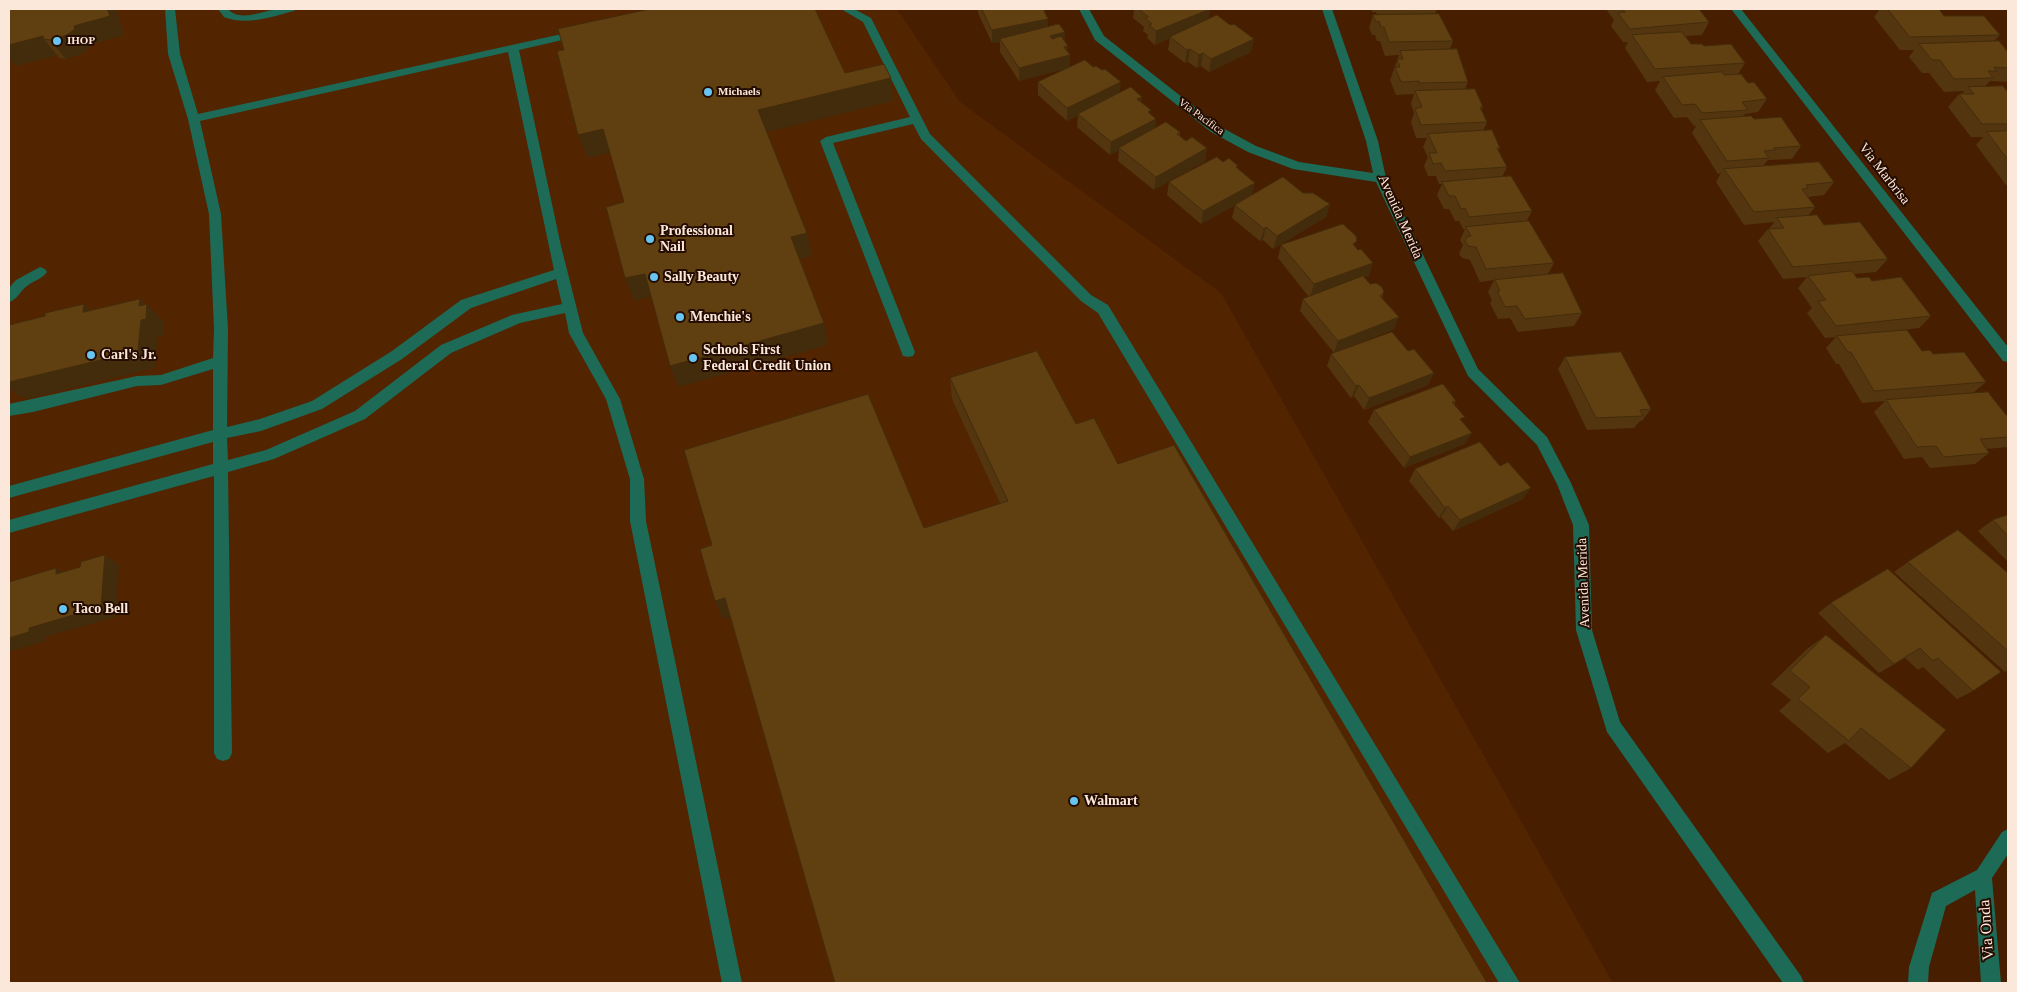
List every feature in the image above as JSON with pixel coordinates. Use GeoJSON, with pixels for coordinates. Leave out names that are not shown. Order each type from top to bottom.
{"type":"FeatureCollection","features":[{"type":"Feature","properties":{"kind":"street"},"geometry":{"type":"LineString","coordinates":[[170,9],[174,54],[194,119],[215,214],[221,329],[223,753]]}},
{"type":"Feature","properties":{"kind":"street"},"geometry":{"type":"LineString","coordinates":[[223,9],[225,13],[238,19],[290,9]]}},
{"type":"Feature","properties":{"kind":"street"},"geometry":{"type":"LineString","coordinates":[[846,9],[868,20],[925,136],[1086,298],[1103,310],[1510,983]]}},
{"type":"Feature","properties":{"kind":"street","name":"Via Pacifica"},"geometry":{"type":"LineString","coordinates":[[1084,9],[1099,38],[1215,129],[1252,149],[1297,166],[1380,178]]}},
{"type":"Feature","properties":{"kind":"street","name":"Avenida Merida"},"geometry":{"type":"LineString","coordinates":[[1327,9],[1372,141],[1380,178],[1473,372],[1542,441],[1564,483],[1581,525],[1584,630],[1613,726],[1794,983]]}},
{"type":"Feature","properties":{"kind":"street","name":"Via Marbrisa"},"geometry":{"type":"LineString","coordinates":[[1736,9],[2008,357]]}},
{"type":"Feature","properties":{"kind":"street"},"geometry":{"type":"LineString","coordinates":[[194,119],[595,30]]}},
{"type":"Feature","properties":{"kind":"street"},"geometry":{"type":"LineString","coordinates":[[512,48],[561,273],[576,332],[613,399],[637,479],[638,521],[732,983]]}},
{"type":"Feature","properties":{"kind":"street"},"geometry":{"type":"LineString","coordinates":[[908,352],[826,141],[916,119]]}},
{"type":"Feature","properties":{"kind":"street"},"geometry":{"type":"LineString","coordinates":[[9,297],[21,283],[40,272]]}},
{"type":"Feature","properties":{"kind":"street"},"geometry":{"type":"LineString","coordinates":[[9,492],[220,434],[261,425],[316,405],[397,355],[466,304],[561,273]]}},
{"type":"Feature","properties":{"kind":"street"},"geometry":{"type":"LineString","coordinates":[[9,527],[269,455],[360,415],[446,349],[517,319],[570,307]]}},
{"type":"Feature","properties":{"kind":"street"},"geometry":{"type":"LineString","coordinates":[[9,410],[137,381],[161,380],[220,361]]}},
{"type":"Feature","properties":{"kind":"street","name":"Via Onda"},"geometry":{"type":"LineString","coordinates":[[1918,983],[1919,968],[1940,900],[1984,876],[2008,838]]}},
{"type":"Feature","properties":{"kind":"street","name":"Via Onda"},"geometry":{"type":"LineString","coordinates":[[1984,876],[1991,983]]}},
{"type":"Feature","properties":{"kind":"shaded area"},"geometry":{"type":"Polygon","coordinates":[[[9,9],[897,9],[960,102],[1221,293],[1613,983],[9,983],[9,9]]]}},
{"type":"Feature","properties":{"kind":"building"},"geometry":{"type":"Polygon","coordinates":[[[9,9],[107,9],[110,16],[74,26],[75,29],[67,35],[50,40],[44,39],[43,36],[9,45],[9,9]]]}},
{"type":"Feature","properties":{"kind":"building"},"geometry":{"type":"Polygon","coordinates":[[[650,9],[815,9],[845,73],[884,64],[891,78],[758,110],[807,233],[791,237],[824,323],[670,366],[645,274],[625,278],[606,207],[624,202],[603,129],[578,135],[557,51],[564,50],[558,29],[650,9]]]}},
{"type":"Feature","properties":{"kind":"building"},"geometry":{"type":"Polygon","coordinates":[[[982,9],[1043,9],[1048,19],[992,30],[982,9]]]}},
{"type":"Feature","properties":{"kind":"building"},"geometry":{"type":"Polygon","coordinates":[[[1139,9],[1210,9],[1156,31],[1145,18],[1148,17],[1139,9]]]}},
{"type":"Feature","properties":{"kind":"building"},"geometry":{"type":"Polygon","coordinates":[[[1622,9],[1699,9],[1709,22],[1630,29],[1618,13],[1625,12],[1622,9]]]}},
{"type":"Feature","properties":{"kind":"building"},"geometry":{"type":"Polygon","coordinates":[[[1888,9],[1939,9],[1944,16],[1984,16],[2000,35],[1910,37],[1888,9]]]}},
{"type":"Feature","properties":{"kind":"building"},"geometry":{"type":"Polygon","coordinates":[[[1439,14],[1453,41],[1389,42],[1384,27],[1381,27],[1379,21],[1376,22],[1373,15],[1439,14]]]}},
{"type":"Feature","properties":{"kind":"building"},"geometry":{"type":"Polygon","coordinates":[[[1217,15],[1230,25],[1234,24],[1254,39],[1211,59],[1203,53],[1199,55],[1190,49],[1187,50],[1170,37],[1217,15]]]}},
{"type":"Feature","properties":{"kind":"building"},"geometry":{"type":"Polygon","coordinates":[[[1059,24],[1065,32],[1050,36],[1052,39],[1061,36],[1068,46],[1064,47],[1070,55],[1019,68],[1000,39],[1059,24]]]}},
{"type":"Feature","properties":{"kind":"building"},"geometry":{"type":"Polygon","coordinates":[[[1682,32],[1691,44],[1702,44],[1704,46],[1731,44],[1745,63],[1655,69],[1632,35],[1682,32]]]}},
{"type":"Feature","properties":{"kind":"building"},"geometry":{"type":"Polygon","coordinates":[[[1999,41],[2008,52],[2008,68],[1994,67],[1997,71],[1988,71],[1993,78],[1954,79],[1940,60],[1932,60],[1919,44],[1999,41]]]}},
{"type":"Feature","properties":{"kind":"building"},"geometry":{"type":"Polygon","coordinates":[[[1457,49],[1468,82],[1401,82],[1395,67],[1400,67],[1397,59],[1403,59],[1400,51],[1457,49]]]}},
{"type":"Feature","properties":{"kind":"building"},"geometry":{"type":"Polygon","coordinates":[[[1085,60],[1093,67],[1105,69],[1121,82],[1067,108],[1038,82],[1085,60]]]}},
{"type":"Feature","properties":{"kind":"building"},"geometry":{"type":"Polygon","coordinates":[[[1722,72],[1724,75],[1741,74],[1748,83],[1754,82],[1767,99],[1742,102],[1748,110],[1702,113],[1695,104],[1682,105],[1663,77],[1722,72]]]}},
{"type":"Feature","properties":{"kind":"building"},"geometry":{"type":"Polygon","coordinates":[[[2003,86],[2008,92],[2008,124],[1982,124],[1959,94],[1974,94],[1968,87],[2003,86]]]}},
{"type":"Feature","properties":{"kind":"building"},"geometry":{"type":"Polygon","coordinates":[[[1131,87],[1142,97],[1137,99],[1151,110],[1148,112],[1156,119],[1111,142],[1078,114],[1131,87]]]}},
{"type":"Feature","properties":{"kind":"building"},"geometry":{"type":"Polygon","coordinates":[[[1475,89],[1487,122],[1421,125],[1415,109],[1422,107],[1415,91],[1475,89]]]}},
{"type":"Feature","properties":{"kind":"building"},"geometry":{"type":"Polygon","coordinates":[[[1751,116],[1754,119],[1781,117],[1801,146],[1774,148],[1775,150],[1764,151],[1769,158],[1727,161],[1700,120],[1751,116]]]}},
{"type":"Feature","properties":{"kind":"building"},"geometry":{"type":"Polygon","coordinates":[[[1166,122],[1180,132],[1177,134],[1186,141],[1192,137],[1207,148],[1156,177],[1119,148],[1166,122]]]}},
{"type":"Feature","properties":{"kind":"building"},"geometry":{"type":"Polygon","coordinates":[[[1492,130],[1500,148],[1497,148],[1507,167],[1445,171],[1441,163],[1433,164],[1429,153],[1437,153],[1428,134],[1492,130]]]}},
{"type":"Feature","properties":{"kind":"building"},"geometry":{"type":"Polygon","coordinates":[[[2008,131],[2008,160],[1987,132],[2008,131]]]}},
{"type":"Feature","properties":{"kind":"building"},"geometry":{"type":"Polygon","coordinates":[[[1217,157],[1223,162],[1229,158],[1238,166],[1236,167],[1255,183],[1203,211],[1169,182],[1217,157]]]}},
{"type":"Feature","properties":{"kind":"building"},"geometry":{"type":"Polygon","coordinates":[[[1819,162],[1834,182],[1806,185],[1808,188],[1802,189],[1815,207],[1754,212],[1724,169],[1819,162]]]}},
{"type":"Feature","properties":{"kind":"building"},"geometry":{"type":"Polygon","coordinates":[[[1511,176],[1532,211],[1469,217],[1465,208],[1461,209],[1455,196],[1449,196],[1442,182],[1511,176]]]}},
{"type":"Feature","properties":{"kind":"building"},"geometry":{"type":"Polygon","coordinates":[[[1283,177],[1303,193],[1313,193],[1330,204],[1277,236],[1266,227],[1264,229],[1235,205],[1283,177]]]}},
{"type":"Feature","properties":{"kind":"building"},"geometry":{"type":"Polygon","coordinates":[[[1817,215],[1824,225],[1860,222],[1888,259],[1793,267],[1768,229],[1784,228],[1777,218],[1817,215]]]}},
{"type":"Feature","properties":{"kind":"building"},"geometry":{"type":"Polygon","coordinates":[[[1529,221],[1554,263],[1486,269],[1476,247],[1468,246],[1465,241],[1467,237],[1471,236],[1466,227],[1529,221]]]}},
{"type":"Feature","properties":{"kind":"building"},"geometry":{"type":"Polygon","coordinates":[[[1343,224],[1356,236],[1357,241],[1353,244],[1358,250],[1361,249],[1373,263],[1314,284],[1281,245],[1343,224]]]}},
{"type":"Feature","properties":{"kind":"building"},"geometry":{"type":"Polygon","coordinates":[[[1852,271],[1857,278],[1869,277],[1872,281],[1901,277],[1931,316],[1836,326],[1818,301],[1826,300],[1808,276],[1852,271]]]}},
{"type":"Feature","properties":{"kind":"building"},"geometry":{"type":"Polygon","coordinates":[[[1563,273],[1582,313],[1525,319],[1517,306],[1505,307],[1497,291],[1500,291],[1495,280],[1563,273]]]}},
{"type":"Feature","properties":{"kind":"building"},"geometry":{"type":"Polygon","coordinates":[[[1363,276],[1370,284],[1376,283],[1382,287],[1384,292],[1380,296],[1399,317],[1338,341],[1303,299],[1363,276]]]}},
{"type":"Feature","properties":{"kind":"building"},"geometry":{"type":"Polygon","coordinates":[[[140,299],[139,306],[147,304],[146,319],[141,320],[138,351],[9,382],[9,325],[45,316],[45,313],[84,304],[83,312],[140,299]]]}},
{"type":"Feature","properties":{"kind":"building"},"geometry":{"type":"Polygon","coordinates":[[[1907,330],[1922,351],[1930,350],[1933,354],[1964,352],[1986,382],[1874,391],[1851,352],[1848,352],[1837,336],[1907,330]]]}},
{"type":"Feature","properties":{"kind":"building"},"geometry":{"type":"Polygon","coordinates":[[[1392,332],[1408,351],[1414,349],[1434,373],[1369,398],[1359,385],[1356,386],[1331,354],[1392,332]]]}},
{"type":"Feature","properties":{"kind":"building","name":"Walmart"},"geometry":{"type":"Polygon","coordinates":[[[1037,351],[1076,424],[1094,418],[1118,464],[1174,445],[1487,983],[835,983],[725,598],[715,601],[700,549],[712,545],[684,450],[868,394],[924,528],[1008,501],[950,378],[1037,351]]]}},
{"type":"Feature","properties":{"kind":"building"},"geometry":{"type":"Polygon","coordinates":[[[1621,352],[1651,409],[1640,410],[1643,416],[1596,418],[1565,357],[1621,352]]]}},
{"type":"Feature","properties":{"kind":"building"},"geometry":{"type":"Polygon","coordinates":[[[1443,384],[1456,401],[1452,402],[1465,417],[1460,419],[1472,433],[1410,457],[1374,410],[1443,384]]]}},
{"type":"Feature","properties":{"kind":"building"},"geometry":{"type":"Polygon","coordinates":[[[1988,392],[2006,415],[2008,415],[2008,437],[1980,439],[1989,453],[1944,457],[1936,446],[1917,447],[1886,400],[1988,392]]]}},
{"type":"Feature","properties":{"kind":"building"},"geometry":{"type":"Polygon","coordinates":[[[1480,442],[1500,466],[1508,462],[1531,488],[1460,520],[1448,506],[1445,508],[1415,469],[1480,442]]]}},
{"type":"Feature","properties":{"kind":"building"},"geometry":{"type":"Polygon","coordinates":[[[2008,515],[2008,536],[1993,520],[2008,515]]]}},
{"type":"Feature","properties":{"kind":"building"},"geometry":{"type":"Polygon","coordinates":[[[1958,530],[2008,573],[2008,651],[1908,562],[1958,530]]]}},
{"type":"Feature","properties":{"kind":"building","name":"Taco Bell"},"geometry":{"type":"Polygon","coordinates":[[[105,555],[101,607],[29,628],[29,632],[9,638],[9,582],[56,568],[56,574],[80,567],[81,562],[105,555]]]}},
{"type":"Feature","properties":{"kind":"building"},"geometry":{"type":"Polygon","coordinates":[[[1888,569],[2001,672],[1973,691],[1938,658],[1933,661],[1920,648],[1894,664],[1831,603],[1888,569]]]}},
{"type":"Feature","properties":{"kind":"building"},"geometry":{"type":"Polygon","coordinates":[[[1826,635],[1946,730],[1911,768],[1861,728],[1849,741],[1798,699],[1810,687],[1790,671],[1826,635]]]}},
{"type":"Feature","properties":{"kind":"place","name":"IHOP"},"geometry":{"type":"Point","coordinates":[57,41]}},
{"type":"Feature","properties":{"kind":"place","name":"Michaels"},"geometry":{"type":"Point","coordinates":[708,92]}},
{"type":"Feature","properties":{"kind":"place","name":"Professional Nail"},"geometry":{"type":"Point","coordinates":[650,239]}},
{"type":"Feature","properties":{"kind":"place","name":"Sally Beauty"},"geometry":{"type":"Point","coordinates":[654,277]}},
{"type":"Feature","properties":{"kind":"place","name":"Menchie's"},"geometry":{"type":"Point","coordinates":[680,317]}},
{"type":"Feature","properties":{"kind":"place","name":"Carl's Jr."},"geometry":{"type":"Point","coordinates":[91,355]}},
{"type":"Feature","properties":{"kind":"place","name":"Schools First Federal Credit Union"},"geometry":{"type":"Point","coordinates":[693,358]}},
{"type":"Feature","properties":{"kind":"place","name":"Taco Bell"},"geometry":{"type":"Point","coordinates":[63,609]}},
{"type":"Feature","properties":{"kind":"place","name":"Walmart"},"geometry":{"type":"Point","coordinates":[1074,801]}}]}
